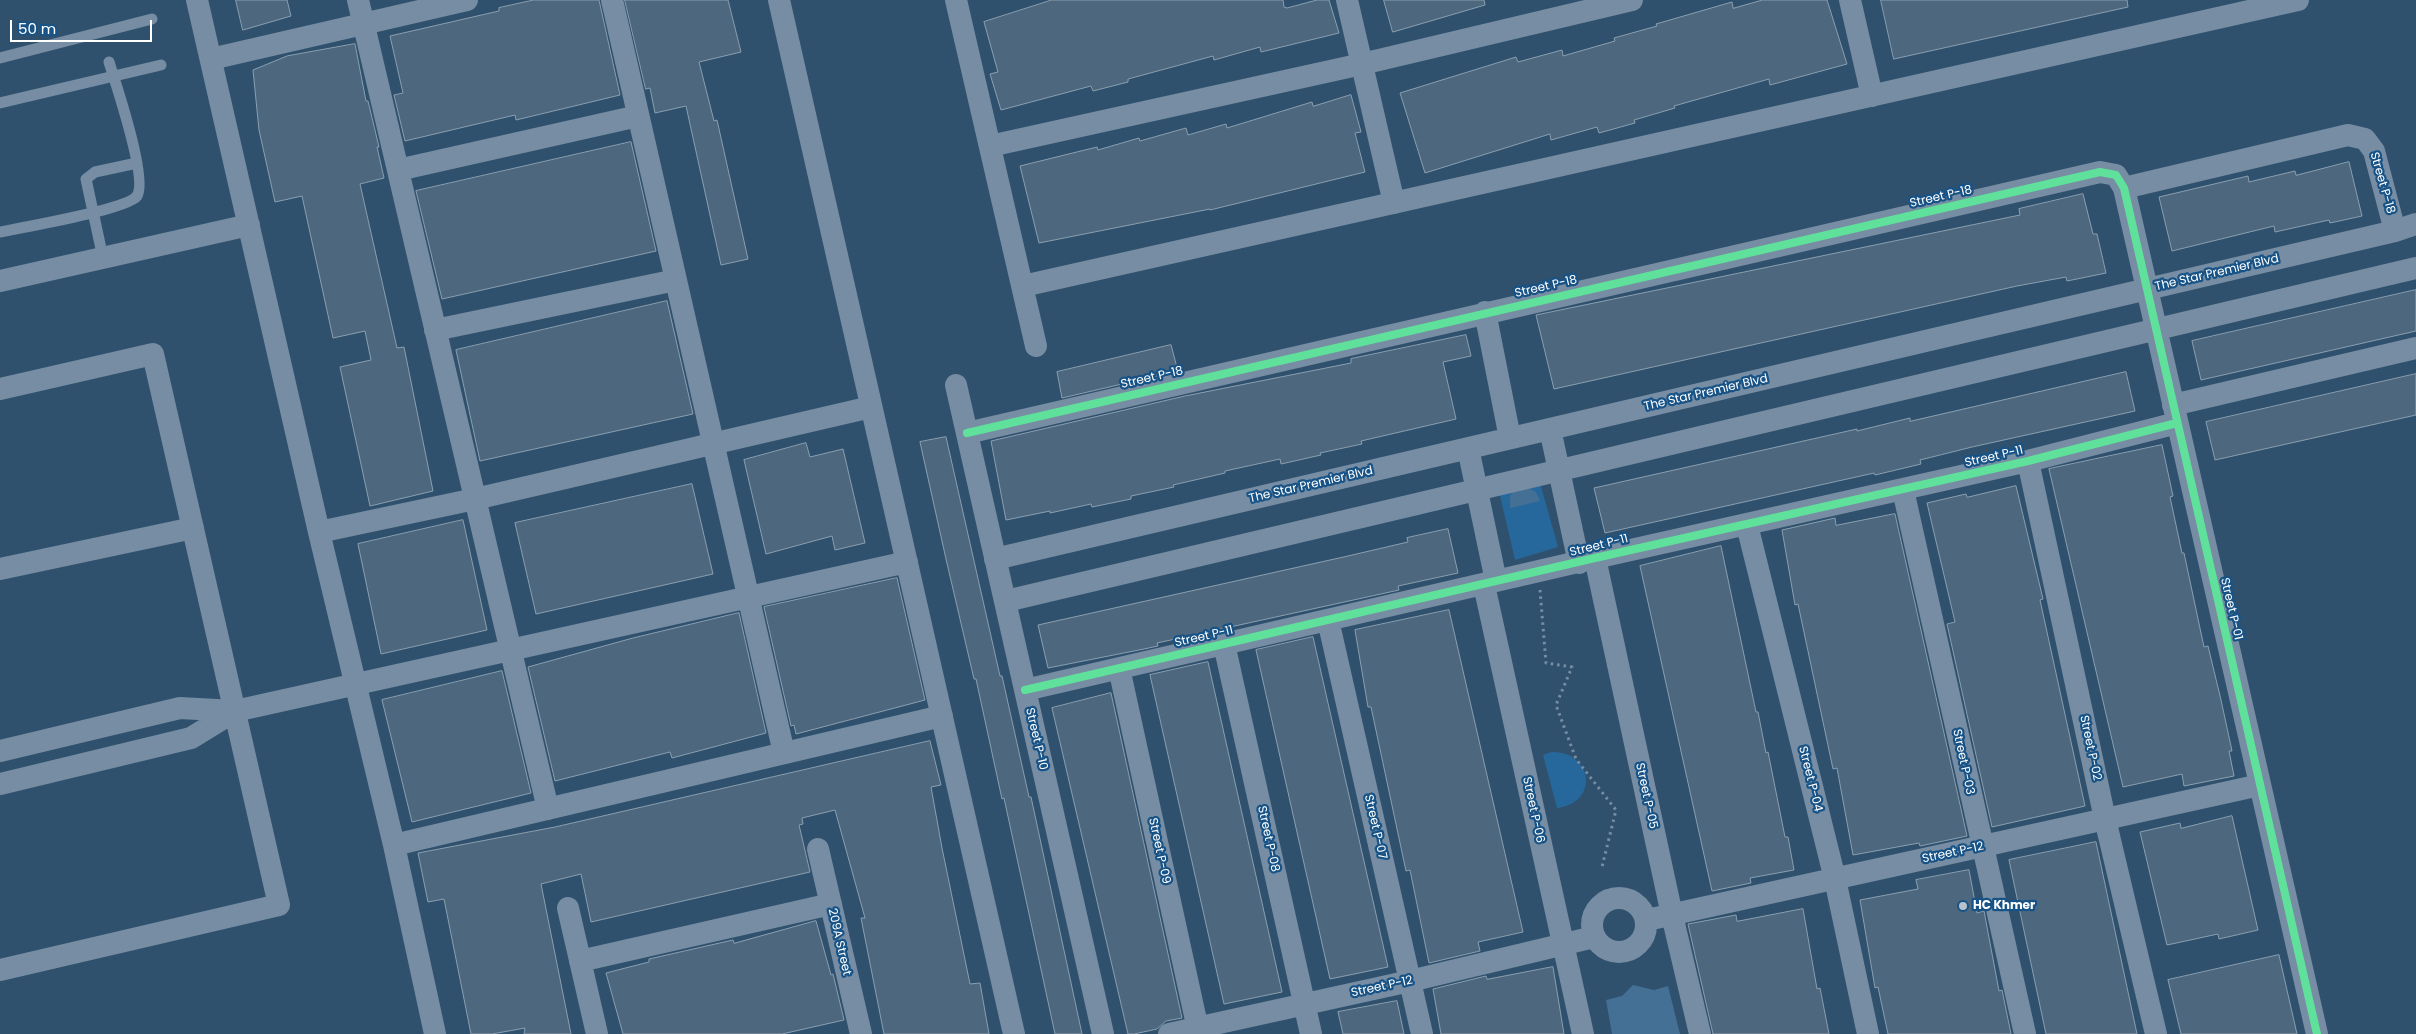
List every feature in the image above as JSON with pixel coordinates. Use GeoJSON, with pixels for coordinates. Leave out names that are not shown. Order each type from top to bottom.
{"type":"FeatureCollection","features":[{"type":"Feature","properties":{"kind":"street"},"geometry":{"type":"LineString","coordinates":[[197,0],[319,532],[357,684],[435,1034]]}},
{"type":"Feature","properties":{"kind":"street"},"geometry":{"type":"LineString","coordinates":[[358,0],[548,809]]}},
{"type":"Feature","properties":{"kind":"street"},"geometry":{"type":"LineString","coordinates":[[211,59],[467,0]]}},
{"type":"Feature","properties":{"kind":"street"},"geometry":{"type":"LineString","coordinates":[[612,0],[784,753]]}},
{"type":"Feature","properties":{"kind":"street"},"geometry":{"type":"LineString","coordinates":[[779,0],[1014,1034]]}},
{"type":"Feature","properties":{"kind":"street"},"geometry":{"type":"LineString","coordinates":[[958,0],[1036,346]]}},
{"type":"Feature","properties":{"kind":"street"},"geometry":{"type":"LineString","coordinates":[[1347,0],[1394,203]]}},
{"type":"Feature","properties":{"kind":"street"},"geometry":{"type":"LineString","coordinates":[[990,146],[1362,64],[1632,0]]}},
{"type":"Feature","properties":{"kind":"street"},"geometry":{"type":"LineString","coordinates":[[1850,0],[1872,96]]}},
{"type":"Feature","properties":{"kind":"street"},"geometry":{"type":"LineString","coordinates":[[1023,286],[2298,0]]}},
{"type":"Feature","properties":{"kind":"street"},"geometry":{"type":"LineString","coordinates":[[398,170],[638,116]]}},
{"type":"Feature","properties":{"kind":"street","name":"Street P-18"},"geometry":{"type":"LineString","coordinates":[[966,433],[1485,312],[2100,172],[2116,175],[2124,188],[2348,135],[2365,139],[2374,151],[2406,228]]}},
{"type":"Feature","properties":{"kind":"street","name":"Street P-01"},"geometry":{"type":"LineString","coordinates":[[2124,188],[2317,1034]]}},
{"type":"Feature","properties":{"kind":"street"},"geometry":{"type":"LineString","coordinates":[[0,280],[249,225]]}},
{"type":"Feature","properties":{"kind":"street","name":"The Star Premier Blvd"},"geometry":{"type":"LineString","coordinates":[[995,559],[2406,228]]}},
{"type":"Feature","properties":{"kind":"street"},"geometry":{"type":"LineString","coordinates":[[1006,601],[2416,268]]}},
{"type":"Feature","properties":{"kind":"street"},"geometry":{"type":"LineString","coordinates":[[435,330],[676,280]]}},
{"type":"Feature","properties":{"kind":"street"},"geometry":{"type":"LineString","coordinates":[[1485,312],[1510,438]]}},
{"type":"Feature","properties":{"kind":"street","name":"Street P-11"},"geometry":{"type":"LineString","coordinates":[[1025,690],[1587,560],[2028,461],[2175,414],[2416,348]]}},
{"type":"Feature","properties":{"kind":"street"},"geometry":{"type":"LineString","coordinates":[[0,390],[153,354],[279,904],[0,970]]}},
{"type":"Feature","properties":{"kind":"street","name":"Street P-10"},"geometry":{"type":"LineString","coordinates":[[956,385],[1103,1034]]}},
{"type":"Feature","properties":{"kind":"street"},"geometry":{"type":"LineString","coordinates":[[319,532],[475,499],[872,407]]}},
{"type":"Feature","properties":{"kind":"street","name":"Street P-05"},"geometry":{"type":"LineString","coordinates":[[1550,429],[1559,470],[1587,560],[1700,1034]]}},
{"type":"Feature","properties":{"kind":"street","name":"Street P-06"},"geometry":{"type":"LineString","coordinates":[[1468,448],[1477,490],[1490,583],[1562,944],[1583,1034]]}},
{"type":"Feature","properties":{"kind":"street","name":"Street P-02"},"geometry":{"type":"LineString","coordinates":[[2028,461],[2105,819],[2156,1034]]}},
{"type":"Feature","properties":{"kind":"street","name":"Street P-03"},"geometry":{"type":"LineString","coordinates":[[1903,490],[2025,1034]]}},
{"type":"Feature","properties":{"kind":"street","name":"Street P-04"},"geometry":{"type":"LineString","coordinates":[[1747,525],[1834,879],[1868,1034]]}},
{"type":"Feature","properties":{"kind":"street"},"geometry":{"type":"LineString","coordinates":[[0,568],[193,528]]}},
{"type":"Feature","properties":{"kind":"street"},"geometry":{"type":"LineString","coordinates":[[0,752],[180,708],[235,711],[906,562]]}},
{"type":"Feature","properties":{"kind":"street","name":"Street P-07"},"geometry":{"type":"LineString","coordinates":[[1328,620],[1422,1034]]}},
{"type":"Feature","properties":{"kind":"street","name":"Street P-08"},"geometry":{"type":"LineString","coordinates":[[1224,644],[1311,1034]]}},
{"type":"Feature","properties":{"kind":"street","name":"Street P-09"},"geometry":{"type":"LineString","coordinates":[[1119,668],[1199,1031]]}},
{"type":"Feature","properties":{"kind":"street"},"geometry":{"type":"LineString","coordinates":[[0,784],[191,738],[235,711]]}},
{"type":"Feature","properties":{"kind":"street"},"geometry":{"type":"LineString","coordinates":[[394,845],[942,716]]}},
{"type":"Feature","properties":{"kind":"street","name":"Street P-12"},"geometry":{"type":"LineString","coordinates":[[1646,920],[2260,785]]}},
{"type":"Feature","properties":{"kind":"street","name":"209A Street"},"geometry":{"type":"LineString","coordinates":[[818,849],[861,1034]]}},
{"type":"Feature","properties":{"kind":"street"},"geometry":{"type":"LineString","coordinates":[[1618,898],[1630,900],[1641,908],[1646,920],[1646,933],[1639,945],[1628,952],[1615,952],[1602,947],[1594,937],[1592,924],[1596,911],[1605,902],[1618,898]]}},
{"type":"Feature","properties":{"kind":"street"},"geometry":{"type":"LineString","coordinates":[[580,961],[831,904]]}},
{"type":"Feature","properties":{"kind":"street"},"geometry":{"type":"LineString","coordinates":[[568,908],[597,1034]]}},
{"type":"Feature","properties":{"kind":"street","name":"Street P-12"},"geometry":{"type":"LineString","coordinates":[[1168,1034],[1199,1031],[1304,1004],[1594,937]]}},
{"type":"Feature","properties":{"kind":"lane"},"geometry":{"type":"LineString","coordinates":[[0,58],[152,18]]}},
{"type":"Feature","properties":{"kind":"lane"},"geometry":{"type":"LineString","coordinates":[[0,232],[92,212],[130,202],[137,196],[140,186],[137,163],[109,62]]}},
{"type":"Feature","properties":{"kind":"lane"},"geometry":{"type":"LineString","coordinates":[[0,102],[161,65]]}},
{"type":"Feature","properties":{"kind":"lane"},"geometry":{"type":"LineString","coordinates":[[103,258],[86,183],[89,175],[137,163]]}},
{"type":"Feature","properties":{"kind":"path"},"geometry":{"type":"LineString","coordinates":[[1538,572],[1546,663],[1572,667],[1556,705],[1576,758],[1616,810],[1602,867]]}},
{"type":"Feature","properties":{"kind":"shaded area"},"geometry":{"type":"Polygon","coordinates":[[[1540,483],[1558,547],[1515,560],[1499,491],[1540,483]]]}},
{"type":"Feature","properties":{"kind":"shaded area"},"geometry":{"type":"Polygon","coordinates":[[[1527,487],[1536,492],[1540,501],[1510,508],[1512,492],[1527,487]]]}},
{"type":"Feature","properties":{"kind":"shaded area"},"geometry":{"type":"Polygon","coordinates":[[[1552,752],[1566,754],[1576,760],[1583,768],[1586,778],[1585,788],[1580,797],[1571,804],[1557,808],[1543,755],[1552,752]]]}},
{"type":"Feature","properties":{"kind":"shaded area"},"geometry":{"type":"Polygon","coordinates":[[[1633,985],[1654,990],[1668,986],[1680,1034],[1612,1034],[1606,1000],[1622,996],[1633,985]]]}},
{"type":"Feature","properties":{"kind":"building"},"geometry":{"type":"Polygon","coordinates":[[[236,0],[287,0],[291,16],[243,30],[236,0]]]}},
{"type":"Feature","properties":{"kind":"building"},"geometry":{"type":"Polygon","coordinates":[[[534,0],[599,0],[620,95],[516,120],[515,115],[405,141],[394,95],[403,93],[390,36],[499,11],[499,8],[534,0]]]}},
{"type":"Feature","properties":{"kind":"building"},"geometry":{"type":"Polygon","coordinates":[[[625,0],[728,0],[741,52],[699,62],[714,121],[717,120],[748,259],[721,265],[686,106],[655,113],[650,88],[646,89],[625,0]]]}},
{"type":"Feature","properties":{"kind":"building"},"geometry":{"type":"Polygon","coordinates":[[[1052,0],[1283,0],[1284,7],[1287,8],[1317,0],[1329,0],[1339,33],[1261,52],[1260,47],[1214,60],[1213,56],[1128,79],[1128,82],[1093,91],[1091,86],[1001,110],[990,74],[998,72],[984,22],[1052,0]]]}},
{"type":"Feature","properties":{"kind":"building"},"geometry":{"type":"Polygon","coordinates":[[[1384,0],[1484,0],[1485,5],[1393,32],[1384,0]]]}},
{"type":"Feature","properties":{"kind":"building"},"geometry":{"type":"Polygon","coordinates":[[[1763,0],[1827,0],[1847,64],[1770,85],[1769,79],[1674,106],[1675,108],[1634,120],[1635,123],[1599,133],[1597,127],[1551,140],[1550,134],[1425,173],[1400,93],[1516,57],[1518,62],[1562,50],[1563,56],[1615,41],[1614,38],[1657,26],[1656,24],[1732,2],[1733,8],[1763,0]]]}},
{"type":"Feature","properties":{"kind":"building"},"geometry":{"type":"Polygon","coordinates":[[[1881,0],[2127,0],[2128,7],[1894,59],[1881,0]]]}},
{"type":"Feature","properties":{"kind":"building"},"geometry":{"type":"Polygon","coordinates":[[[355,44],[366,101],[368,101],[379,147],[377,147],[384,178],[360,184],[397,348],[404,347],[433,491],[370,506],[340,367],[371,360],[365,331],[333,338],[302,196],[275,202],[259,130],[253,70],[287,56],[355,44]]]}},
{"type":"Feature","properties":{"kind":"building"},"geometry":{"type":"Polygon","coordinates":[[[1351,95],[1361,132],[1355,133],[1365,172],[1210,210],[1039,243],[1020,166],[1097,147],[1098,150],[1139,138],[1140,141],[1186,128],[1188,135],[1226,124],[1227,128],[1312,102],[1313,106],[1351,95]]]}},
{"type":"Feature","properties":{"kind":"building"},"geometry":{"type":"Polygon","coordinates":[[[631,142],[656,251],[442,299],[416,191],[631,142]]]}},
{"type":"Feature","properties":{"kind":"building"},"geometry":{"type":"Polygon","coordinates":[[[2349,162],[2362,216],[2330,223],[2329,220],[2275,232],[2274,226],[2172,251],[2159,197],[2248,176],[2249,182],[2295,171],[2296,175],[2349,162]]]}},
{"type":"Feature","properties":{"kind":"building"},"geometry":{"type":"Polygon","coordinates":[[[2083,194],[2093,234],[2097,234],[2106,273],[2067,281],[2066,277],[2017,286],[1554,389],[1536,315],[2020,215],[2019,209],[2083,194]]]}},
{"type":"Feature","properties":{"kind":"building"},"geometry":{"type":"Polygon","coordinates":[[[2416,290],[2416,331],[2201,380],[2192,341],[2416,290]]]}},
{"type":"Feature","properties":{"kind":"building"},"geometry":{"type":"Polygon","coordinates":[[[667,301],[693,414],[480,461],[456,350],[667,301]]]}},
{"type":"Feature","properties":{"kind":"building"},"geometry":{"type":"Polygon","coordinates":[[[1466,335],[1471,356],[1443,362],[1456,419],[1361,441],[1362,444],[1320,453],[1321,455],[1281,464],[1280,459],[1225,471],[1225,473],[1173,485],[1174,487],[1131,496],[1131,499],[1092,507],[1091,504],[1006,520],[991,441],[1185,396],[1351,363],[1351,359],[1466,335]]]}},
{"type":"Feature","properties":{"kind":"building"},"geometry":{"type":"Polygon","coordinates":[[[1171,345],[1178,371],[1062,398],[1057,372],[1171,345]]]}},
{"type":"Feature","properties":{"kind":"building"},"geometry":{"type":"Polygon","coordinates":[[[2126,372],[2135,411],[1972,447],[1920,460],[1921,464],[1875,475],[1874,473],[1605,533],[1594,488],[1857,429],[1857,431],[1910,418],[1910,421],[2126,372]]]}},
{"type":"Feature","properties":{"kind":"building"},"geometry":{"type":"Polygon","coordinates":[[[2416,374],[2416,415],[2215,460],[2206,422],[2416,374]]]}},
{"type":"Feature","properties":{"kind":"building"},"geometry":{"type":"Polygon","coordinates":[[[946,437],[1000,676],[1002,676],[1029,797],[1031,797],[1082,1034],[1055,1034],[1004,798],[1002,799],[976,679],[974,679],[946,559],[920,442],[946,437]]]}},
{"type":"Feature","properties":{"kind":"building"},"geometry":{"type":"Polygon","coordinates":[[[806,443],[810,457],[843,449],[865,543],[835,550],[832,536],[766,554],[744,460],[806,443]]]}},
{"type":"Feature","properties":{"kind":"building"},"geometry":{"type":"Polygon","coordinates":[[[2162,445],[2173,496],[2170,497],[2182,553],[2184,553],[2204,647],[2208,646],[2221,700],[2232,751],[2229,751],[2234,776],[2184,786],[2182,774],[2123,787],[2049,469],[2162,445]]]}},
{"type":"Feature","properties":{"kind":"building"},"geometry":{"type":"Polygon","coordinates":[[[692,484],[713,574],[536,614],[515,523],[692,484]]]}},
{"type":"Feature","properties":{"kind":"building"},"geometry":{"type":"Polygon","coordinates":[[[2016,486],[2043,599],[2040,600],[2085,806],[1992,827],[1947,624],[1955,622],[1927,503],[1966,494],[1967,497],[2016,486]]]}},
{"type":"Feature","properties":{"kind":"building"},"geometry":{"type":"Polygon","coordinates":[[[1895,514],[1967,836],[1920,846],[1919,843],[1853,855],[1837,768],[1833,769],[1798,604],[1795,605],[1782,530],[1835,518],[1836,525],[1895,514]]]}},
{"type":"Feature","properties":{"kind":"building"},"geometry":{"type":"Polygon","coordinates":[[[463,520],[487,630],[381,654],[358,544],[463,520]]]}},
{"type":"Feature","properties":{"kind":"building"},"geometry":{"type":"Polygon","coordinates":[[[1448,529],[1458,573],[1398,586],[1399,590],[1157,643],[1158,646],[1048,668],[1038,625],[1408,542],[1407,538],[1448,529]]]}},
{"type":"Feature","properties":{"kind":"building"},"geometry":{"type":"Polygon","coordinates":[[[1721,546],[1756,712],[1758,712],[1766,753],[1768,752],[1785,837],[1788,837],[1794,870],[1750,878],[1751,883],[1712,891],[1640,566],[1721,546]]]}},
{"type":"Feature","properties":{"kind":"building"},"geometry":{"type":"Polygon","coordinates":[[[897,578],[925,700],[796,734],[794,725],[791,726],[764,607],[897,578]]]}},
{"type":"Feature","properties":{"kind":"building"},"geometry":{"type":"Polygon","coordinates":[[[1449,610],[1523,932],[1478,942],[1480,951],[1429,963],[1410,870],[1406,871],[1371,707],[1368,707],[1355,630],[1449,610]]]}},
{"type":"Feature","properties":{"kind":"building"},"geometry":{"type":"Polygon","coordinates":[[[739,613],[766,733],[672,758],[670,752],[555,781],[528,667],[633,638],[739,613]]]}},
{"type":"Feature","properties":{"kind":"building"},"geometry":{"type":"Polygon","coordinates":[[[1313,637],[1388,967],[1330,979],[1256,650],[1313,637]]]}},
{"type":"Feature","properties":{"kind":"building"},"geometry":{"type":"Polygon","coordinates":[[[1208,662],[1282,992],[1224,1004],[1150,675],[1208,662]]]}},
{"type":"Feature","properties":{"kind":"building"},"geometry":{"type":"Polygon","coordinates":[[[502,671],[531,793],[412,822],[382,700],[502,671]]]}},
{"type":"Feature","properties":{"kind":"building"},"geometry":{"type":"Polygon","coordinates":[[[1111,693],[1182,1018],[1166,1021],[1157,1029],[1134,1034],[1128,1034],[1052,708],[1111,693]]]}},
{"type":"Feature","properties":{"kind":"building"},"geometry":{"type":"Polygon","coordinates":[[[930,741],[941,785],[931,787],[942,848],[970,984],[980,983],[989,1034],[884,1034],[861,918],[865,918],[835,810],[802,818],[803,824],[799,825],[810,872],[591,922],[581,874],[541,884],[571,1034],[524,1034],[525,1028],[492,1034],[471,1034],[444,899],[428,902],[418,853],[555,827],[930,741]]]}},
{"type":"Feature","properties":{"kind":"building"},"geometry":{"type":"Polygon","coordinates":[[[2232,816],[2258,930],[2219,939],[2218,934],[2167,945],[2140,832],[2180,823],[2181,828],[2232,816]]]}},
{"type":"Feature","properties":{"kind":"building"},"geometry":{"type":"Polygon","coordinates":[[[2096,842],[2137,1034],[2046,1034],[2009,860],[2096,842]]]}},
{"type":"Feature","properties":{"kind":"building"},"geometry":{"type":"Polygon","coordinates":[[[1969,870],[1977,913],[1984,911],[1999,991],[2002,990],[2011,1034],[1888,1034],[1878,987],[1875,988],[1860,900],[1918,889],[1916,880],[1969,870]]]}},
{"type":"Feature","properties":{"kind":"building"},"geometry":{"type":"Polygon","coordinates":[[[1803,909],[1817,989],[1820,988],[1829,1034],[1713,1034],[1688,924],[1736,915],[1737,921],[1803,909]]]}},
{"type":"Feature","properties":{"kind":"building"},"geometry":{"type":"Polygon","coordinates":[[[816,921],[831,975],[833,974],[844,1020],[782,1034],[623,1034],[606,973],[649,962],[649,959],[733,940],[734,943],[816,921]]]}},
{"type":"Feature","properties":{"kind":"building"},"geometry":{"type":"Polygon","coordinates":[[[2279,955],[2297,1034],[2181,1034],[2168,980],[2279,955]]]}},
{"type":"Feature","properties":{"kind":"building"},"geometry":{"type":"Polygon","coordinates":[[[1553,967],[1564,1034],[1441,1034],[1433,989],[1486,976],[1487,979],[1553,967]]]}},
{"type":"Feature","properties":{"kind":"building"},"geometry":{"type":"Polygon","coordinates":[[[1397,1001],[1404,1034],[1343,1034],[1338,1012],[1397,1001]]]}},
{"type":"Feature","properties":{"kind":"cycle path"},"geometry":{"type":"LineString","coordinates":[[967,433],[2100,172],[2116,175],[2124,188],[2317,1034]]}},
{"type":"Feature","properties":{"kind":"cycle path"},"geometry":{"type":"LineString","coordinates":[[1025,690],[1595,558],[2028,461],[2177,423]]}},
{"type":"Feature","properties":{"kind":"place","name":"HC Khmer"},"geometry":{"type":"Point","coordinates":[1963,906]}}]}
